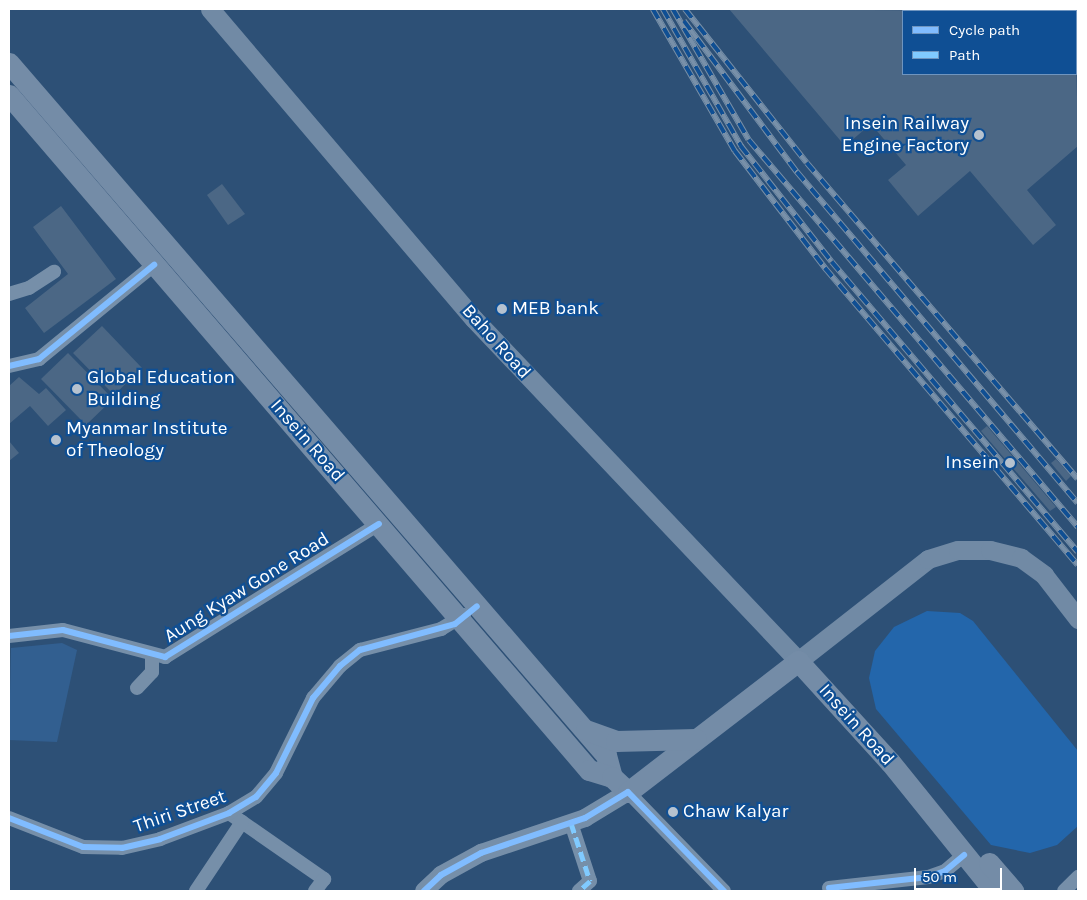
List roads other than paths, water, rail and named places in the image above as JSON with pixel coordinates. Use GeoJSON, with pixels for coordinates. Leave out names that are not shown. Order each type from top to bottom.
{"type":"FeatureCollection","features":[{"type":"Feature","properties":{"kind":"main road","name":"Baho Road"},"geometry":{"type":"LineString","coordinates":[[210,9],[474,319],[798,661]]}},
{"type":"Feature","properties":{"kind":"main road","name":"Insein Road"},"geometry":{"type":"LineString","coordinates":[[12,73],[137,230],[214,319],[303,436],[589,770],[612,777],[628,792]]}},
{"type":"Feature","properties":{"kind":"main road","name":"Insein Road"},"geometry":{"type":"LineString","coordinates":[[9,96],[137,230],[154,265],[214,319],[319,422],[606,756],[612,777]]}},
{"type":"Feature","properties":{"kind":"main road"},"geometry":{"type":"LineString","coordinates":[[303,436],[319,422]]}},
{"type":"Feature","properties":{"kind":"main road"},"geometry":{"type":"LineString","coordinates":[[628,792],[928,559],[958,550],[990,550],[1021,558],[1044,575],[1078,619]]}},
{"type":"Feature","properties":{"kind":"main road","name":"Insein Road"},"geometry":{"type":"LineString","coordinates":[[798,661],[890,762],[964,855],[1005,890]]}},
{"type":"Feature","properties":{"kind":"main road","name":"Insein Road"},"geometry":{"type":"LineString","coordinates":[[578,725],[616,742],[696,739]]}},
{"type":"Feature","properties":{"kind":"main road"},"geometry":{"type":"LineString","coordinates":[[944,830],[967,840],[1005,890]]}},
{"type":"Feature","properties":{"kind":"street"},"geometry":{"type":"LineString","coordinates":[[9,366],[39,359],[154,265]]}},
{"type":"Feature","properties":{"kind":"street"},"geometry":{"type":"LineString","coordinates":[[9,294],[29,288],[54,272]]}},
{"type":"Feature","properties":{"kind":"street","name":"Aung Kyaw Gone Road"},"geometry":{"type":"LineString","coordinates":[[9,636],[63,630],[152,657],[164,657],[379,524]]}},
{"type":"Feature","properties":{"kind":"street","name":"Thiri Street"},"geometry":{"type":"LineString","coordinates":[[9,818],[83,847],[122,848],[160,839],[229,813],[256,797],[276,773],[313,698],[340,666],[360,650],[441,629],[460,619],[477,606]]}},
{"type":"Feature","properties":{"kind":"street"},"geometry":{"type":"LineString","coordinates":[[137,688],[152,672],[152,657]]}},
{"type":"Feature","properties":{"kind":"street"},"geometry":{"type":"LineString","coordinates":[[424,891],[441,875],[481,853],[571,823],[628,792],[724,891]]}},
{"type":"Feature","properties":{"kind":"street"},"geometry":{"type":"LineString","coordinates":[[229,813],[324,879],[315,891]]}},
{"type":"Feature","properties":{"kind":"street"},"geometry":{"type":"LineString","coordinates":[[196,891],[242,822]]}},
{"type":"Feature","properties":{"kind":"street"},"geometry":{"type":"LineString","coordinates":[[571,823],[590,881],[579,891]]}},
{"type":"Feature","properties":{"kind":"street"},"geometry":{"type":"LineString","coordinates":[[829,888],[928,877],[945,871],[964,855]]}},
{"type":"Feature","properties":{"kind":"street"},"geometry":{"type":"LineString","coordinates":[[1064,891],[1078,877]]}},
{"type":"Feature","properties":{"kind":"railway"},"geometry":{"type":"LineString","coordinates":[[653,9],[735,151],[825,268],[1078,565]]}},
{"type":"Feature","properties":{"kind":"railway"},"geometry":{"type":"LineString","coordinates":[[663,9],[741,146],[832,262],[1078,552]]}},
{"type":"Feature","properties":{"kind":"railway"},"geometry":{"type":"LineString","coordinates":[[673,9],[749,140],[1078,527]]}},
{"type":"Feature","properties":{"kind":"railway"},"geometry":{"type":"LineString","coordinates":[[685,9],[807,163],[1078,479]]}},
{"type":"Feature","properties":{"kind":"railway"},"geometry":{"type":"LineString","coordinates":[[684,21],[797,172],[1078,503]]}},
{"type":"Feature","properties":{"kind":"place","name":"Insein Railway Engine Factory"},"geometry":{"type":"Point","coordinates":[979,135]}},
{"type":"Feature","properties":{"kind":"place","name":"MEB bank"},"geometry":{"type":"Point","coordinates":[502,309]}},
{"type":"Feature","properties":{"kind":"place","name":"Global Education Building"},"geometry":{"type":"Point","coordinates":[77,389]}},
{"type":"Feature","properties":{"kind":"place","name":"Myanmar Institute of Theology"},"geometry":{"type":"Point","coordinates":[56,440]}},
{"type":"Feature","properties":{"kind":"place","name":"Insein"},"geometry":{"type":"Point","coordinates":[1010,463]}},
{"type":"Feature","properties":{"kind":"place","name":"Chaw Kalyar"},"geometry":{"type":"Point","coordinates":[673,812]}}]}
